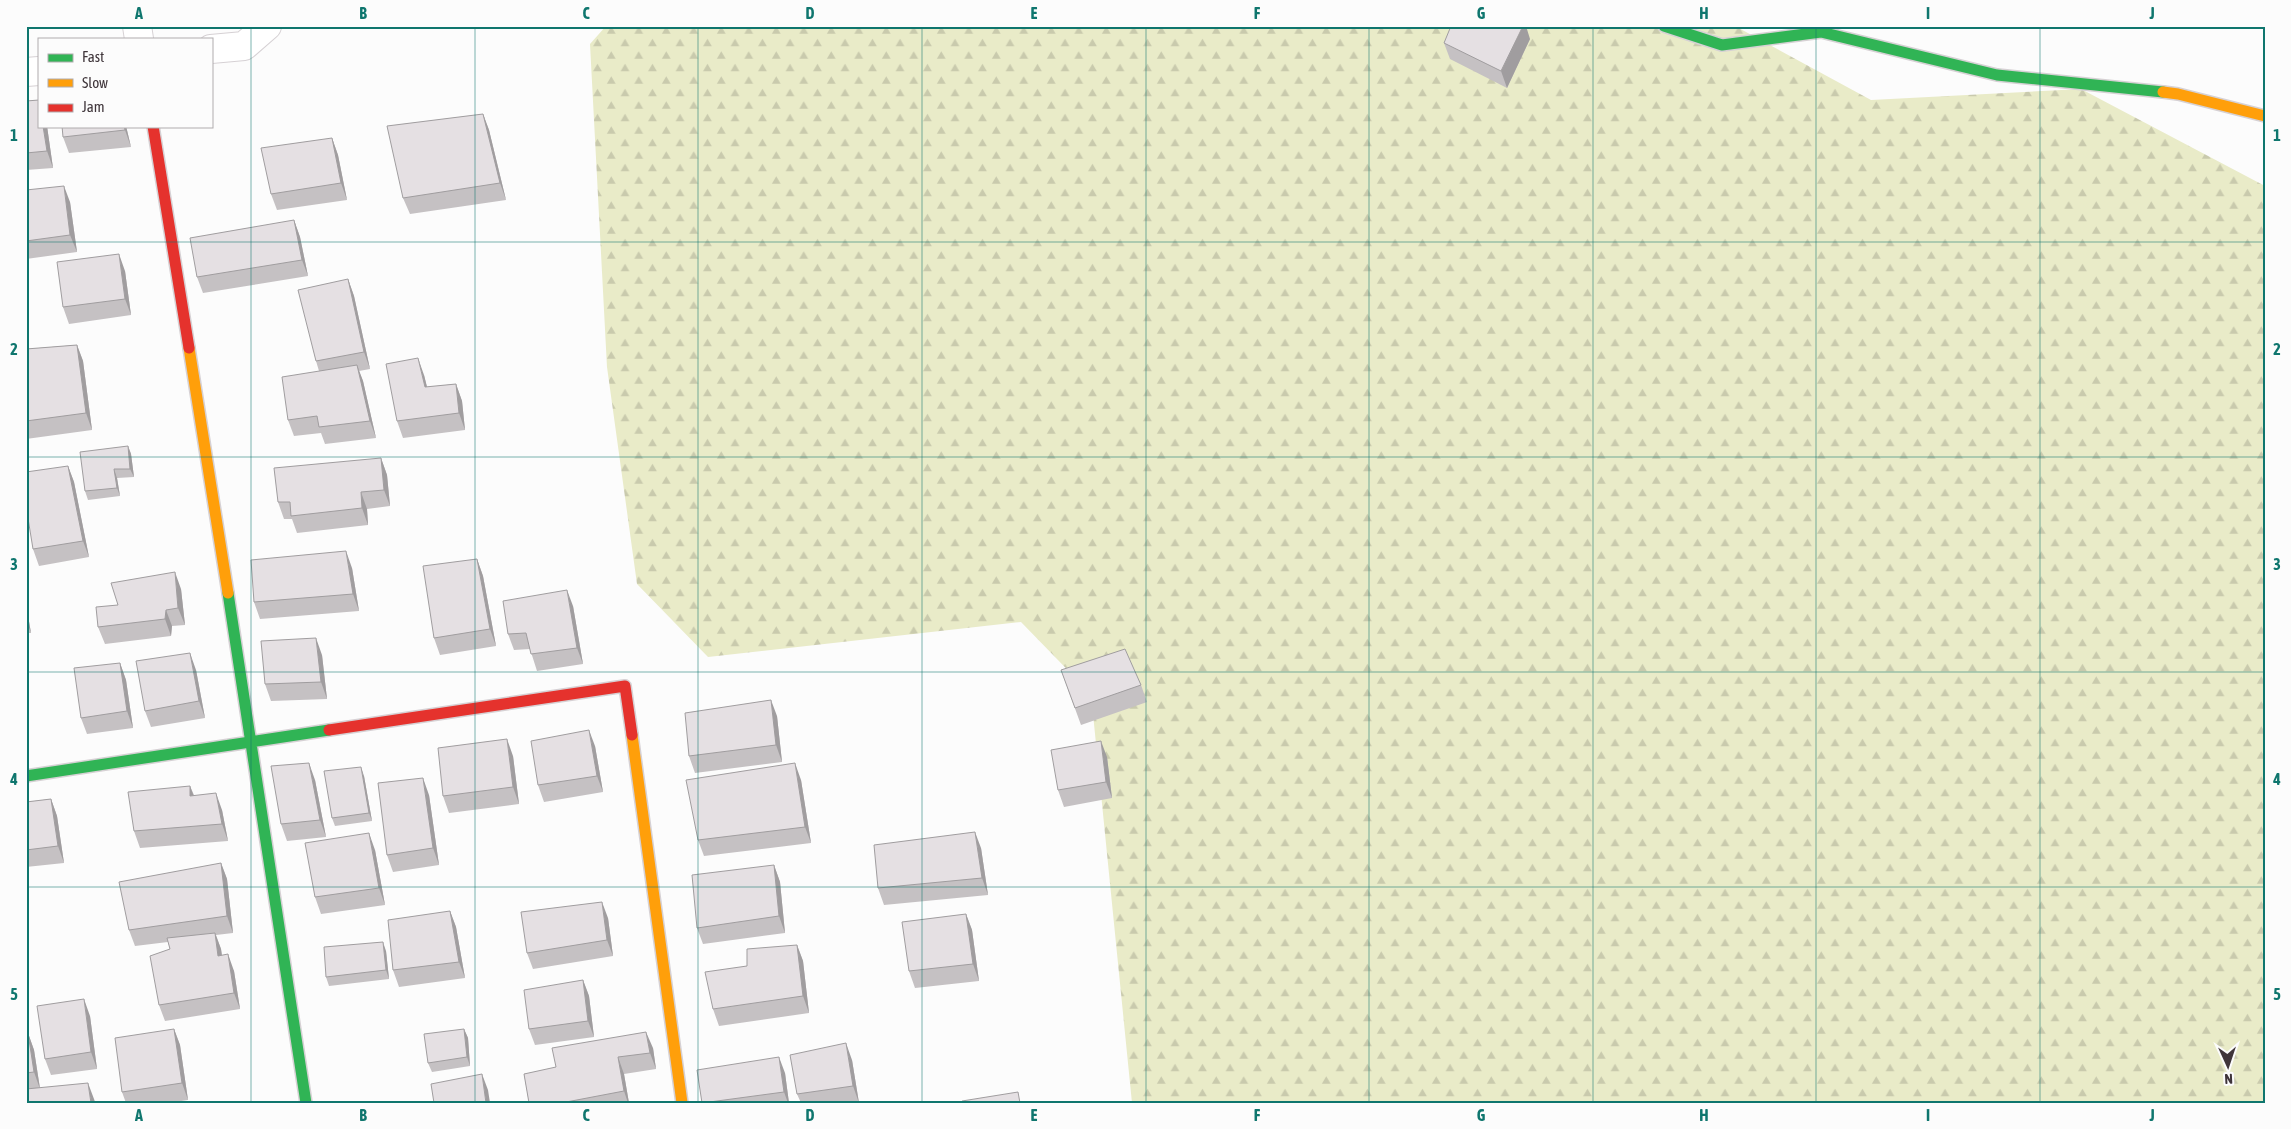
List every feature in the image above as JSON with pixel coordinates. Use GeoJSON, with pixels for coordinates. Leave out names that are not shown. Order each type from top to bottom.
{"type":"FeatureCollection","features":[{"type":"Feature","properties":{"kind":"street"},"geometry":{"type":"LineString","coordinates":[[212,49],[244,46],[268,26]]}},
{"type":"Feature","properties":{"kind":"street"},"geometry":{"type":"LineString","coordinates":[[1664,26],[1722,45],[1821,32],[1997,76],[2178,94],[2265,116]]}},
{"type":"Feature","properties":{"kind":"street"},"geometry":{"type":"LineString","coordinates":[[153,128],[252,742],[306,1103]]}},
{"type":"Feature","properties":{"kind":"street"},"geometry":{"type":"LineString","coordinates":[[26,776],[625,686],[682,1103]]}},
{"type":"Feature","properties":{"kind":"green space"},"geometry":{"type":"Polygon","coordinates":[[[606,26],[1735,26],[1871,100],[2081,89],[2265,186],[2265,1103],[1132,1103],[1091,694],[1021,622],[708,657],[637,584],[607,367],[590,44],[606,26]]]}},
{"type":"Feature","properties":{"kind":"building"},"geometry":{"type":"Polygon","coordinates":[[[1451,26],[1523,26],[1501,71],[1444,43],[1451,26]]]}},
{"type":"Feature","properties":{"kind":"building"},"geometry":{"type":"Polygon","coordinates":[[[38,100],[38,128],[43,128],[47,151],[26,153],[26,101],[38,100]]]}},
{"type":"Feature","properties":{"kind":"building"},"geometry":{"type":"Polygon","coordinates":[[[483,114],[500,183],[403,198],[387,126],[483,114]]]}},
{"type":"Feature","properties":{"kind":"building"},"geometry":{"type":"Polygon","coordinates":[[[62,128],[124,128],[125,130],[63,137],[62,128]]]}},
{"type":"Feature","properties":{"kind":"building"},"geometry":{"type":"Polygon","coordinates":[[[332,138],[341,183],[271,194],[261,148],[332,138]]]}},
{"type":"Feature","properties":{"kind":"building"},"geometry":{"type":"Polygon","coordinates":[[[64,186],[70,235],[26,241],[26,190],[64,186]]]}},
{"type":"Feature","properties":{"kind":"building"},"geometry":{"type":"Polygon","coordinates":[[[294,220],[302,260],[197,277],[190,238],[294,220]]]}},
{"type":"Feature","properties":{"kind":"building"},"geometry":{"type":"Polygon","coordinates":[[[119,254],[125,299],[63,307],[57,262],[119,254]]]}},
{"type":"Feature","properties":{"kind":"building"},"geometry":{"type":"Polygon","coordinates":[[[348,279],[364,352],[316,361],[298,290],[348,279]]]}},
{"type":"Feature","properties":{"kind":"building"},"geometry":{"type":"Polygon","coordinates":[[[77,345],[86,413],[26,421],[26,349],[77,345]]]}},
{"type":"Feature","properties":{"kind":"building"},"geometry":{"type":"Polygon","coordinates":[[[418,358],[425,387],[456,384],[459,413],[397,421],[386,364],[418,358]]]}},
{"type":"Feature","properties":{"kind":"building"},"geometry":{"type":"Polygon","coordinates":[[[357,365],[370,421],[319,427],[317,416],[288,420],[282,377],[357,365]]]}},
{"type":"Feature","properties":{"kind":"building"},"geometry":{"type":"Polygon","coordinates":[[[128,446],[130,469],[114,469],[117,488],[85,491],[80,452],[128,446]]]}},
{"type":"Feature","properties":{"kind":"building"},"geometry":{"type":"Polygon","coordinates":[[[381,458],[384,490],[361,492],[362,508],[291,516],[290,502],[278,502],[274,468],[381,458]]]}},
{"type":"Feature","properties":{"kind":"building"},"geometry":{"type":"Polygon","coordinates":[[[68,466],[83,541],[33,549],[26,506],[26,472],[68,466]]]}},
{"type":"Feature","properties":{"kind":"building"},"geometry":{"type":"Polygon","coordinates":[[[346,551],[353,594],[254,602],[251,560],[346,551]]]}},
{"type":"Feature","properties":{"kind":"building"},"geometry":{"type":"Polygon","coordinates":[[[477,559],[490,629],[434,638],[423,566],[477,559]]]}},
{"type":"Feature","properties":{"kind":"building"},"geometry":{"type":"Polygon","coordinates":[[[175,572],[178,608],[166,610],[165,619],[98,627],[96,607],[118,605],[111,583],[175,572]]]}},
{"type":"Feature","properties":{"kind":"building"},"geometry":{"type":"Polygon","coordinates":[[[567,590],[577,648],[531,654],[526,633],[508,634],[503,601],[567,590]]]}},
{"type":"Feature","properties":{"kind":"building"},"geometry":{"type":"Polygon","coordinates":[[[316,638],[321,682],[265,684],[261,641],[316,638]]]}},
{"type":"Feature","properties":{"kind":"building"},"geometry":{"type":"Polygon","coordinates":[[[1125,649],[1141,685],[1075,708],[1061,670],[1125,649]]]}},
{"type":"Feature","properties":{"kind":"building"},"geometry":{"type":"Polygon","coordinates":[[[190,653],[199,701],[145,711],[136,661],[190,653]]]}},
{"type":"Feature","properties":{"kind":"building"},"geometry":{"type":"Polygon","coordinates":[[[120,663],[127,711],[81,718],[74,668],[120,663]]]}},
{"type":"Feature","properties":{"kind":"building"},"geometry":{"type":"Polygon","coordinates":[[[771,700],[776,745],[689,756],[685,713],[771,700]]]}},
{"type":"Feature","properties":{"kind":"building"},"geometry":{"type":"Polygon","coordinates":[[[589,730],[597,776],[538,785],[531,741],[589,730]]]}},
{"type":"Feature","properties":{"kind":"building"},"geometry":{"type":"Polygon","coordinates":[[[507,739],[513,787],[443,796],[438,748],[507,739]]]}},
{"type":"Feature","properties":{"kind":"building"},"geometry":{"type":"Polygon","coordinates":[[[1101,741],[1106,782],[1058,790],[1051,750],[1101,741]]]}},
{"type":"Feature","properties":{"kind":"building"},"geometry":{"type":"Polygon","coordinates":[[[309,763],[320,820],[281,824],[271,766],[309,763]]]}},
{"type":"Feature","properties":{"kind":"building"},"geometry":{"type":"Polygon","coordinates":[[[795,763],[805,827],[698,840],[686,780],[795,763]]]}},
{"type":"Feature","properties":{"kind":"building"},"geometry":{"type":"Polygon","coordinates":[[[361,767],[369,813],[332,818],[324,771],[361,767]]]}},
{"type":"Feature","properties":{"kind":"building"},"geometry":{"type":"Polygon","coordinates":[[[423,778],[433,848],[387,855],[378,783],[423,778]]]}},
{"type":"Feature","properties":{"kind":"building"},"geometry":{"type":"Polygon","coordinates":[[[190,786],[190,796],[216,793],[222,824],[134,831],[128,792],[190,786]]]}},
{"type":"Feature","properties":{"kind":"building"},"geometry":{"type":"Polygon","coordinates":[[[51,799],[58,846],[26,850],[26,802],[51,799]]]}},
{"type":"Feature","properties":{"kind":"building"},"geometry":{"type":"Polygon","coordinates":[[[975,832],[982,878],[878,888],[874,845],[975,832]]]}},
{"type":"Feature","properties":{"kind":"building"},"geometry":{"type":"Polygon","coordinates":[[[369,833],[379,888],[315,897],[305,843],[369,833]]]}},
{"type":"Feature","properties":{"kind":"building"},"geometry":{"type":"Polygon","coordinates":[[[221,863],[227,916],[129,930],[119,882],[221,863]]]}},
{"type":"Feature","properties":{"kind":"building"},"geometry":{"type":"Polygon","coordinates":[[[774,865],[779,916],[697,928],[692,875],[774,865]]]}},
{"type":"Feature","properties":{"kind":"building"},"geometry":{"type":"Polygon","coordinates":[[[602,902],[607,940],[527,953],[521,912],[602,902]]]}},
{"type":"Feature","properties":{"kind":"building"},"geometry":{"type":"Polygon","coordinates":[[[450,911],[459,962],[393,970],[388,920],[450,911]]]}},
{"type":"Feature","properties":{"kind":"building"},"geometry":{"type":"Polygon","coordinates":[[[966,914],[973,964],[909,971],[902,922],[966,914]]]}},
{"type":"Feature","properties":{"kind":"building"},"geometry":{"type":"Polygon","coordinates":[[[215,933],[218,956],[228,954],[234,993],[159,1005],[150,956],[170,949],[167,938],[215,933]]]}},
{"type":"Feature","properties":{"kind":"building"},"geometry":{"type":"Polygon","coordinates":[[[383,942],[386,970],[326,977],[324,947],[383,942]]]}},
{"type":"Feature","properties":{"kind":"building"},"geometry":{"type":"Polygon","coordinates":[[[797,945],[803,996],[713,1009],[705,972],[747,966],[747,949],[797,945]]]}},
{"type":"Feature","properties":{"kind":"building"},"geometry":{"type":"Polygon","coordinates":[[[583,980],[588,1021],[529,1029],[524,990],[583,980]]]}},
{"type":"Feature","properties":{"kind":"building"},"geometry":{"type":"Polygon","coordinates":[[[84,999],[91,1052],[45,1059],[37,1006],[84,999]]]}},
{"type":"Feature","properties":{"kind":"building"},"geometry":{"type":"Polygon","coordinates":[[[174,1029],[182,1083],[122,1092],[115,1038],[174,1029]]]}},
{"type":"Feature","properties":{"kind":"building"},"geometry":{"type":"Polygon","coordinates":[[[464,1029],[467,1057],[428,1063],[424,1034],[464,1029]]]}},
{"type":"Feature","properties":{"kind":"building"},"geometry":{"type":"Polygon","coordinates":[[[646,1032],[650,1053],[618,1057],[624,1091],[561,1103],[529,1103],[524,1074],[556,1067],[552,1048],[646,1032]]]}},
{"type":"Feature","properties":{"kind":"building"},"geometry":{"type":"Polygon","coordinates":[[[26,1033],[28,1033],[34,1072],[26,1073],[26,1033]]]}},
{"type":"Feature","properties":{"kind":"building"},"geometry":{"type":"Polygon","coordinates":[[[846,1043],[853,1086],[797,1094],[790,1055],[846,1043]]]}},
{"type":"Feature","properties":{"kind":"building"},"geometry":{"type":"Polygon","coordinates":[[[779,1057],[784,1092],[702,1103],[697,1070],[779,1057]]]}},
{"type":"Feature","properties":{"kind":"building"},"geometry":{"type":"Polygon","coordinates":[[[482,1074],[486,1103],[434,1103],[431,1084],[482,1074]]]}},
{"type":"Feature","properties":{"kind":"building"},"geometry":{"type":"Polygon","coordinates":[[[88,1083],[91,1103],[26,1103],[26,1089],[88,1083]]]}},
{"type":"Feature","properties":{"kind":"building"},"geometry":{"type":"Polygon","coordinates":[[[1018,1092],[1020,1103],[962,1103],[962,1101],[1018,1092]]]}},
{"type":"Feature","properties":{"kind":"traffic: fast"},"geometry":{"type":"LineString","coordinates":[[1664,26],[1722,45],[1821,32],[1997,75],[2163,92]]}},
{"type":"Feature","properties":{"kind":"traffic: fast"},"geometry":{"type":"LineString","coordinates":[[228,593],[306,1103]]}},
{"type":"Feature","properties":{"kind":"traffic: fast"},"geometry":{"type":"LineString","coordinates":[[26,776],[329,730]]}},
{"type":"Feature","properties":{"kind":"traffic: slow"},"geometry":{"type":"LineString","coordinates":[[2163,92],[2265,116]]}},
{"type":"Feature","properties":{"kind":"traffic: slow"},"geometry":{"type":"LineString","coordinates":[[189,348],[228,593]]}},
{"type":"Feature","properties":{"kind":"traffic: slow"},"geometry":{"type":"LineString","coordinates":[[632,735],[682,1103]]}},
{"type":"Feature","properties":{"kind":"traffic: jam"},"geometry":{"type":"LineString","coordinates":[[153,128],[189,348]]}},
{"type":"Feature","properties":{"kind":"traffic: jam"},"geometry":{"type":"LineString","coordinates":[[329,730],[625,686],[632,735]]}}]}
